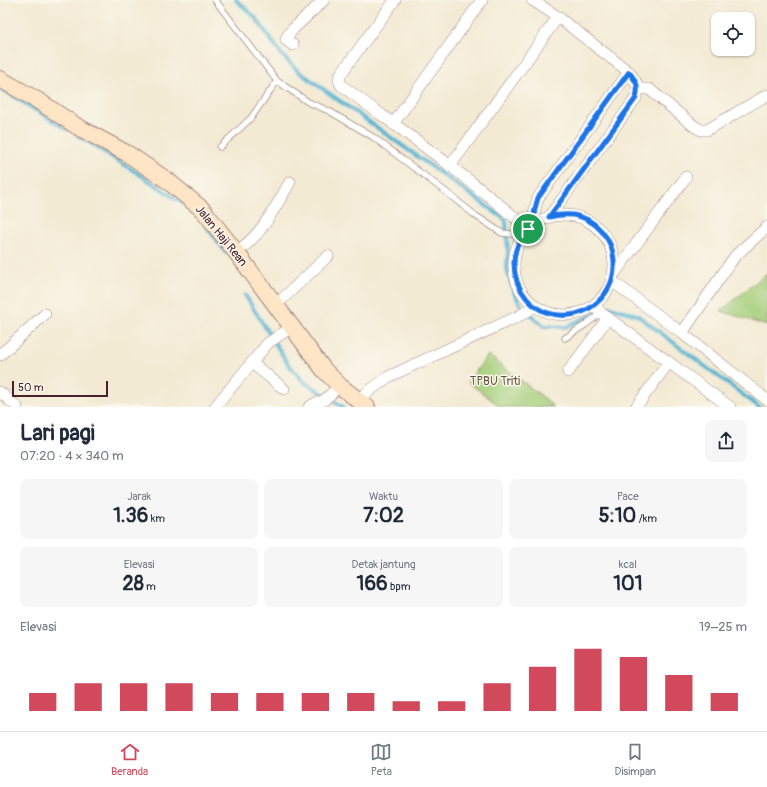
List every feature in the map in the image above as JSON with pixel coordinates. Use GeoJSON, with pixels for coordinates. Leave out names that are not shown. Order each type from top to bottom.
{"type":"FeatureCollection","features":[{"type":"Feature","properties":{"kind":"street"},"geometry":{"type":"LineString","coordinates":[[293,45],[286,40],[286,38],[293,29],[324,0]]}},
{"type":"Feature","properties":{"kind":"street"},"geometry":{"type":"LineString","coordinates":[[395,0],[340,75],[338,80],[341,85],[450,166],[511,214],[531,227]]}},
{"type":"Feature","properties":{"kind":"street"},"geometry":{"type":"LineString","coordinates":[[393,124],[482,0]]}},
{"type":"Feature","properties":{"kind":"street"},"geometry":{"type":"LineString","coordinates":[[532,0],[558,17],[629,72],[638,88],[636,98],[549,217]]}},
{"type":"Feature","properties":{"kind":"street"},"geometry":{"type":"LineString","coordinates":[[450,166],[558,17]]}},
{"type":"Feature","properties":{"kind":"street"},"geometry":{"type":"LineString","coordinates":[[531,227],[538,198],[629,72]]}},
{"type":"Feature","properties":{"kind":"street","name":"Jalan Haji Rean"},"geometry":{"type":"LineString","coordinates":[[0,79],[128,154],[168,181],[203,210],[276,305],[285,331],[324,370],[324,399],[362,403]]}},
{"type":"Feature","properties":{"kind":"street"},"geometry":{"type":"LineString","coordinates":[[638,88],[649,89],[701,130],[707,130],[767,95]]}},
{"type":"Feature","properties":{"kind":"street"},"geometry":{"type":"LineString","coordinates":[[568,372],[601,312],[602,298],[608,290],[613,277],[686,177]]}},
{"type":"Feature","properties":{"kind":"street"},"geometry":{"type":"LineString","coordinates":[[236,252],[242,248],[264,225],[290,182]]}},
{"type":"Feature","properties":{"kind":"street"},"geometry":{"type":"LineString","coordinates":[[613,277],[614,261],[612,248],[606,236],[587,219],[574,215],[561,214],[541,220],[531,227],[517,246],[514,258],[514,272],[517,285],[525,297],[535,306],[546,312],[558,315],[571,315],[583,311],[601,312],[724,405]]}},
{"type":"Feature","properties":{"kind":"street"},"geometry":{"type":"LineString","coordinates":[[682,333],[735,256],[767,227]]}},
{"type":"Feature","properties":{"kind":"street"},"geometry":{"type":"LineString","coordinates":[[276,305],[328,256]]}},
{"type":"Feature","properties":{"kind":"street"},"geometry":{"type":"LineString","coordinates":[[613,277],[767,400]]}},
{"type":"Feature","properties":{"kind":"street"},"geometry":{"type":"LineString","coordinates":[[362,403],[388,377],[521,316],[535,306]]}},
{"type":"Feature","properties":{"kind":"street"},"geometry":{"type":"LineString","coordinates":[[0,355],[45,314]]}},
{"type":"Feature","properties":{"kind":"street"},"geometry":{"type":"LineString","coordinates":[[216,407],[268,343],[285,331]]}},
{"type":"Feature","properties":{"kind":"street"},"geometry":{"type":"LineString","coordinates":[[636,407],[669,362]]}},
{"type":"Feature","properties":{"kind":"street"},"geometry":{"type":"LineString","coordinates":[[252,363],[284,389]]}},
{"type":"Feature","properties":{"kind":"street"},"geometry":{"type":"LineString","coordinates":[[0,392],[17,407]]}},
{"type":"Feature","properties":{"kind":"lane"},"geometry":{"type":"LineString","coordinates":[[215,0],[277,81],[308,102],[328,111],[374,137],[476,216],[502,233],[512,234],[531,227]]}},
{"type":"Feature","properties":{"kind":"lane"},"geometry":{"type":"LineString","coordinates":[[220,147],[251,118],[277,81]]}},
{"type":"Feature","properties":{"kind":"lane"},"geometry":{"type":"LineString","coordinates":[[565,338],[601,312]]}},
{"type":"Feature","properties":{"kind":"green space"},"geometry":{"type":"Polygon","coordinates":[[[767,273],[767,326],[721,311],[767,273]]]}},
{"type":"Feature","properties":{"kind":"green space","name":"TPBU Triti"},"geometry":{"type":"Polygon","coordinates":[[[488,355],[548,401],[553,407],[501,407],[468,382],[488,355]]]}},
{"type":"Feature","properties":{"kind":"waterway"},"geometry":{"type":"LineString","coordinates":[[236,0],[255,17],[281,54],[298,71],[506,220],[508,250],[507,270],[514,293],[523,309],[544,326],[567,327],[594,313],[611,307],[637,315],[759,407]]}},
{"type":"Feature","properties":{"kind":"waterway"},"geometry":{"type":"LineString","coordinates":[[0,88],[68,130]]}},
{"type":"Feature","properties":{"kind":"waterway"},"geometry":{"type":"LineString","coordinates":[[78,136],[122,163],[194,212]]}},
{"type":"Feature","properties":{"kind":"waterway"},"geometry":{"type":"LineString","coordinates":[[206,226],[226,253]]}},
{"type":"Feature","properties":{"kind":"waterway"},"geometry":{"type":"LineString","coordinates":[[245,295],[288,364],[303,381],[343,407]]}},
{"type":"Feature","properties":{"kind":"route"},"geometry":{"type":"LineString","coordinates":[[629,72],[638,88],[636,98],[549,217],[561,214],[574,215],[587,219],[606,236],[612,248],[614,274],[608,290],[602,298],[594,305],[583,311],[571,315],[558,315],[546,312],[535,306],[525,297],[517,285],[514,272],[514,258],[517,246],[528,229],[534,224],[533,216],[538,198],[629,72]]}}]}
